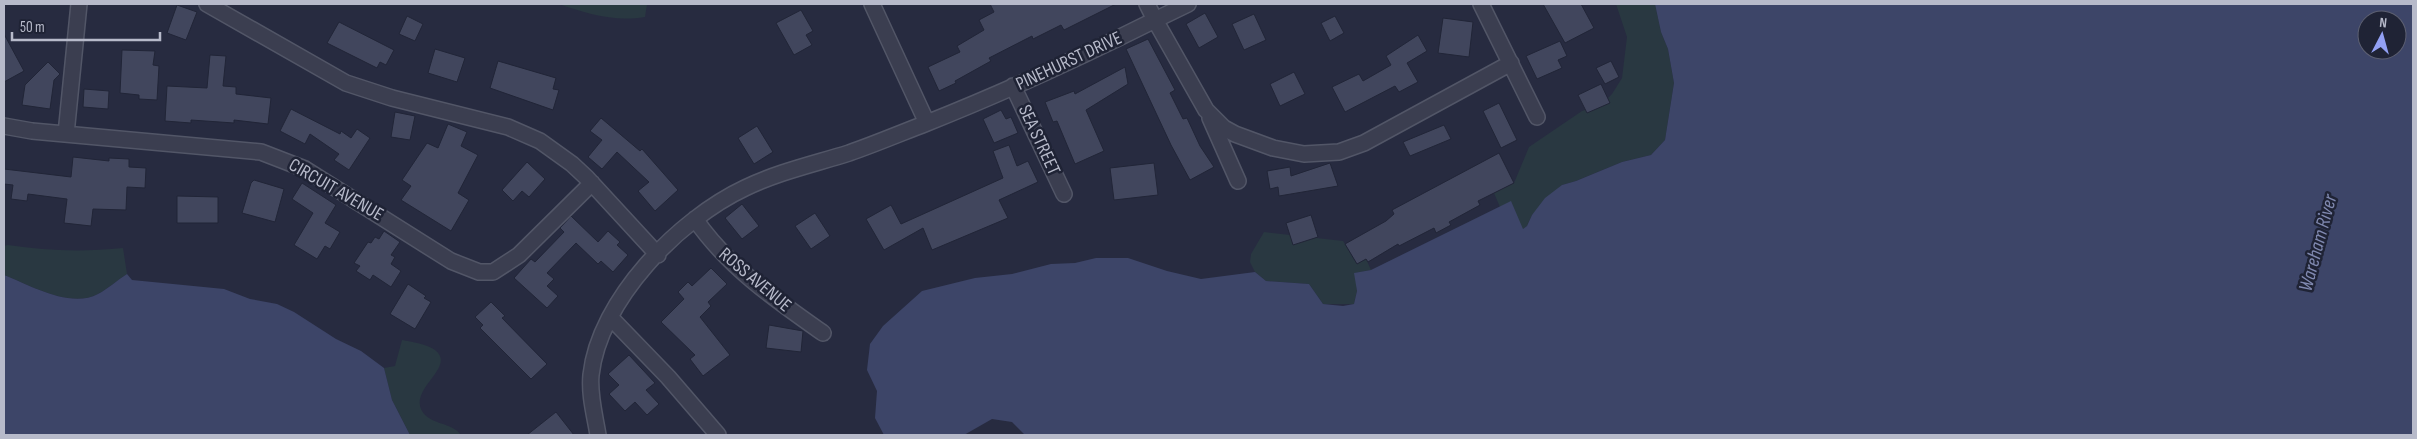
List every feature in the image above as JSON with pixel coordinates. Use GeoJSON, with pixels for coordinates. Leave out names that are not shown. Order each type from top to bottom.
{"type":"FeatureCollection","features":[{"type":"Feature","properties":{"kind":"street"},"geometry":{"type":"LineString","coordinates":[[66,134],[79,4]]}},
{"type":"Feature","properties":{"kind":"street"},"geometry":{"type":"LineString","coordinates":[[207,4],[346,83],[392,98],[488,121],[532,137],[556,151],[592,183],[658,254]]}},
{"type":"Feature","properties":{"kind":"street"},"geometry":{"type":"LineString","coordinates":[[872,4],[927,123]]}},
{"type":"Feature","properties":{"kind":"street"},"geometry":{"type":"LineString","coordinates":[[1147,4],[1206,110],[1238,181]]}},
{"type":"Feature","properties":{"kind":"street","name":"PINEHURST DRIVE"},"geometry":{"type":"LineString","coordinates":[[598,435],[591,394],[591,374],[598,345],[610,317],[626,292],[658,254],[695,219],[716,204],[746,187],[850,152],[927,123],[1066,65],[1188,4]]}},
{"type":"Feature","properties":{"kind":"street"},"geometry":{"type":"LineString","coordinates":[[1481,4],[1537,117]]}},
{"type":"Feature","properties":{"kind":"street"},"geometry":{"type":"LineString","coordinates":[[1206,110],[1224,128],[1274,148],[1304,154],[1339,152],[1364,143],[1511,63]]}},
{"type":"Feature","properties":{"kind":"street","name":"SEA STREET"},"geometry":{"type":"LineString","coordinates":[[1014,86],[1064,194]]}},
{"type":"Feature","properties":{"kind":"street","name":"CIRCUIT AVENUE"},"geometry":{"type":"LineString","coordinates":[[4,126],[66,134],[261,152],[305,169],[451,261],[479,272],[493,272],[519,255],[592,183]]}},
{"type":"Feature","properties":{"kind":"street","name":"ROSS AVENUE"},"geometry":{"type":"LineString","coordinates":[[695,219],[711,243],[768,295],[823,333]]}},
{"type":"Feature","properties":{"kind":"street"},"geometry":{"type":"LineString","coordinates":[[610,317],[652,359],[718,435]]}},
{"type":"Feature","properties":{"kind":"shaded area"},"geometry":{"type":"Polygon","coordinates":[[[559,4],[647,4],[645,17],[612,18],[559,4]]]}},
{"type":"Feature","properties":{"kind":"shaded area"},"geometry":{"type":"Polygon","coordinates":[[[1616,4],[1655,4],[1661,32],[1668,49],[1674,83],[1665,140],[1651,155],[1622,162],[1562,185],[1532,215],[1527,226],[1522,230],[1511,202],[1500,207],[1494,193],[1514,183],[1529,147],[1582,111],[1601,105],[1612,94],[1622,78],[1627,37],[1616,4]]]}},
{"type":"Feature","properties":{"kind":"shaded area"},"geometry":{"type":"Polygon","coordinates":[[[1264,232],[1343,241],[1357,264],[1366,259],[1371,270],[1355,273],[1357,291],[1354,304],[1323,304],[1309,284],[1266,281],[1255,272],[1250,262],[1251,254],[1264,232]]]}},
{"type":"Feature","properties":{"kind":"shaded area"},"geometry":{"type":"Polygon","coordinates":[[[4,246],[65,250],[123,248],[127,274],[105,290],[87,298],[75,299],[50,294],[4,275],[4,246]]]}},
{"type":"Feature","properties":{"kind":"shaded area"},"geometry":{"type":"Polygon","coordinates":[[[402,340],[428,346],[435,350],[440,357],[437,371],[422,394],[420,402],[422,411],[430,419],[452,428],[461,435],[410,435],[392,400],[384,368],[395,366],[402,340]]]}},
{"type":"Feature","properties":{"kind":"water","name":"Wareham River"},"geometry":{"type":"Polygon","coordinates":[[[1655,4],[2413,4],[2413,435],[1025,435],[1012,422],[992,419],[964,435],[884,435],[875,418],[877,391],[867,370],[870,344],[883,326],[922,291],[975,278],[1012,274],[1051,264],[1075,263],[1096,258],[1128,258],[1167,271],[1201,279],[1255,272],[1266,281],[1309,284],[1323,304],[1343,306],[1354,304],[1357,291],[1354,273],[1371,270],[1511,201],[1523,229],[1527,226],[1532,215],[1545,198],[1562,185],[1622,162],[1651,155],[1665,140],[1674,83],[1668,49],[1661,32],[1655,4]]]}},
{"type":"Feature","properties":{"kind":"water"},"geometry":{"type":"Polygon","coordinates":[[[127,274],[132,280],[224,289],[250,299],[277,304],[294,312],[336,339],[361,351],[384,368],[392,400],[410,435],[4,435],[4,275],[50,294],[75,299],[87,298],[98,294],[127,274]]]}},
{"type":"Feature","properties":{"kind":"building"},"geometry":{"type":"Polygon","coordinates":[[[990,4],[1116,4],[1064,30],[1061,25],[1033,39],[1032,36],[989,58],[991,61],[955,81],[956,83],[939,91],[928,67],[960,52],[957,46],[984,30],[979,20],[994,12],[990,4]]]}},
{"type":"Feature","properties":{"kind":"building"},"geometry":{"type":"Polygon","coordinates":[[[1543,4],[1581,4],[1594,28],[1565,43],[1543,4]]]}},
{"type":"Feature","properties":{"kind":"building"},"geometry":{"type":"Polygon","coordinates":[[[177,5],[197,12],[186,40],[167,33],[177,5]]]}},
{"type":"Feature","properties":{"kind":"building"},"geometry":{"type":"Polygon","coordinates":[[[801,10],[813,31],[806,35],[812,45],[794,55],[776,23],[801,10]]]}},
{"type":"Feature","properties":{"kind":"building"},"geometry":{"type":"Polygon","coordinates":[[[1205,13],[1218,37],[1199,48],[1186,24],[1205,13]]]}},
{"type":"Feature","properties":{"kind":"building"},"geometry":{"type":"Polygon","coordinates":[[[1254,14],[1266,40],[1244,50],[1232,24],[1254,14]]]}},
{"type":"Feature","properties":{"kind":"building"},"geometry":{"type":"Polygon","coordinates":[[[407,16],[423,24],[415,41],[399,34],[407,16]]]}},
{"type":"Feature","properties":{"kind":"building"},"geometry":{"type":"Polygon","coordinates":[[[1335,16],[1344,33],[1330,41],[1321,23],[1335,16]]]}},
{"type":"Feature","properties":{"kind":"building"},"geometry":{"type":"Polygon","coordinates":[[[1443,18],[1473,22],[1469,57],[1438,53],[1443,18]]]}},
{"type":"Feature","properties":{"kind":"building"},"geometry":{"type":"Polygon","coordinates":[[[339,22],[394,50],[386,65],[380,62],[377,68],[327,43],[339,22]]]}},
{"type":"Feature","properties":{"kind":"building"},"geometry":{"type":"Polygon","coordinates":[[[4,34],[24,71],[4,82],[4,34]]]}},
{"type":"Feature","properties":{"kind":"building"},"geometry":{"type":"Polygon","coordinates":[[[1418,35],[1427,51],[1407,63],[1418,82],[1399,92],[1395,86],[1345,112],[1332,87],[1359,74],[1363,81],[1391,65],[1386,56],[1418,35]]]}},
{"type":"Feature","properties":{"kind":"building"},"geometry":{"type":"Polygon","coordinates":[[[1148,39],[1175,90],[1170,93],[1183,119],[1187,118],[1200,146],[1214,167],[1190,180],[1171,145],[1126,49],[1148,39]]]}},
{"type":"Feature","properties":{"kind":"building"},"geometry":{"type":"Polygon","coordinates":[[[1560,41],[1567,56],[1558,60],[1562,68],[1537,79],[1526,56],[1560,41]]]}},
{"type":"Feature","properties":{"kind":"building"},"geometry":{"type":"Polygon","coordinates":[[[435,49],[465,58],[457,82],[428,73],[435,49]]]}},
{"type":"Feature","properties":{"kind":"building"},"geometry":{"type":"Polygon","coordinates":[[[122,50],[155,51],[153,65],[159,66],[157,100],[139,99],[139,95],[120,93],[122,50]]]}},
{"type":"Feature","properties":{"kind":"building"},"geometry":{"type":"Polygon","coordinates":[[[210,55],[226,56],[223,86],[236,87],[236,94],[271,98],[268,124],[234,120],[234,123],[191,120],[191,123],[165,121],[167,86],[207,88],[210,55]]]}},
{"type":"Feature","properties":{"kind":"building"},"geometry":{"type":"Polygon","coordinates":[[[498,61],[556,78],[553,89],[559,90],[553,110],[490,88],[498,61]]]}},
{"type":"Feature","properties":{"kind":"building"},"geometry":{"type":"Polygon","coordinates":[[[1611,61],[1619,77],[1605,84],[1596,68],[1611,61]]]}},
{"type":"Feature","properties":{"kind":"building"},"geometry":{"type":"Polygon","coordinates":[[[48,62],[60,74],[54,80],[50,109],[22,105],[25,85],[48,62]]]}},
{"type":"Feature","properties":{"kind":"building"},"geometry":{"type":"Polygon","coordinates":[[[1125,67],[1128,84],[1086,110],[1104,151],[1075,164],[1057,121],[1053,122],[1045,102],[1074,91],[1075,94],[1125,67]]]}},
{"type":"Feature","properties":{"kind":"building"},"geometry":{"type":"Polygon","coordinates":[[[1294,72],[1305,94],[1280,106],[1270,84],[1294,72]]]}},
{"type":"Feature","properties":{"kind":"building"},"geometry":{"type":"Polygon","coordinates":[[[1601,84],[1610,103],[1587,113],[1578,95],[1601,84]]]}},
{"type":"Feature","properties":{"kind":"building"},"geometry":{"type":"Polygon","coordinates":[[[84,89],[109,91],[108,109],[83,107],[84,89]]]}},
{"type":"Feature","properties":{"kind":"building"},"geometry":{"type":"Polygon","coordinates":[[[1499,103],[1517,140],[1501,148],[1483,111],[1499,103]]]}},
{"type":"Feature","properties":{"kind":"building"},"geometry":{"type":"Polygon","coordinates":[[[291,109],[340,134],[341,131],[351,138],[357,129],[370,138],[349,170],[334,160],[339,154],[310,134],[305,144],[280,131],[291,109]]]}},
{"type":"Feature","properties":{"kind":"building"},"geometry":{"type":"Polygon","coordinates":[[[1001,110],[1006,119],[1011,117],[1018,133],[994,143],[983,119],[1001,110]]]}},
{"type":"Feature","properties":{"kind":"building"},"geometry":{"type":"Polygon","coordinates":[[[395,112],[415,116],[410,140],[391,137],[395,112]]]}},
{"type":"Feature","properties":{"kind":"building"},"geometry":{"type":"Polygon","coordinates":[[[601,118],[640,151],[642,149],[678,190],[655,211],[638,191],[649,182],[617,152],[602,169],[588,157],[602,140],[590,131],[601,118]]]}},
{"type":"Feature","properties":{"kind":"building"},"geometry":{"type":"Polygon","coordinates":[[[448,124],[467,132],[461,146],[478,155],[458,193],[469,200],[451,231],[401,200],[411,186],[402,180],[427,143],[438,148],[448,124]]]}},
{"type":"Feature","properties":{"kind":"building"},"geometry":{"type":"Polygon","coordinates":[[[1444,125],[1451,139],[1410,156],[1403,142],[1444,125]]]}},
{"type":"Feature","properties":{"kind":"building"},"geometry":{"type":"Polygon","coordinates":[[[757,126],[773,152],[754,164],[738,138],[757,126]]]}},
{"type":"Feature","properties":{"kind":"building"},"geometry":{"type":"Polygon","coordinates":[[[1009,145],[1017,166],[1028,161],[1038,182],[999,200],[1008,218],[932,250],[923,228],[884,250],[866,219],[891,205],[901,224],[1003,178],[993,151],[1009,145]]]}},
{"type":"Feature","properties":{"kind":"building"},"geometry":{"type":"Polygon","coordinates":[[[1499,153],[1514,183],[1478,201],[1480,205],[1449,222],[1451,225],[1436,233],[1434,228],[1399,246],[1398,244],[1368,262],[1366,259],[1357,264],[1345,244],[1386,221],[1394,214],[1392,210],[1499,153]]]}},
{"type":"Feature","properties":{"kind":"building"},"geometry":{"type":"Polygon","coordinates":[[[73,157],[109,161],[109,158],[129,159],[129,167],[146,168],[145,188],[127,187],[126,210],[93,209],[91,226],[64,223],[67,199],[28,194],[27,201],[11,199],[13,185],[4,184],[4,169],[71,177],[73,157]]]}},
{"type":"Feature","properties":{"kind":"building"},"geometry":{"type":"Polygon","coordinates":[[[527,162],[545,179],[529,197],[522,191],[513,201],[502,190],[527,162]]]}},
{"type":"Feature","properties":{"kind":"building"},"geometry":{"type":"Polygon","coordinates":[[[1154,163],[1158,195],[1114,200],[1110,168],[1154,163]]]}},
{"type":"Feature","properties":{"kind":"building"},"geometry":{"type":"Polygon","coordinates":[[[1330,163],[1338,186],[1279,196],[1278,187],[1270,189],[1267,171],[1290,167],[1291,176],[1330,163]]]}},
{"type":"Feature","properties":{"kind":"building"},"geometry":{"type":"Polygon","coordinates":[[[254,180],[284,189],[275,222],[242,213],[251,183],[254,180]]]}},
{"type":"Feature","properties":{"kind":"building"},"geometry":{"type":"Polygon","coordinates":[[[302,183],[336,205],[325,223],[340,232],[330,249],[325,246],[317,259],[294,245],[313,213],[292,199],[302,183]]]}},
{"type":"Feature","properties":{"kind":"building"},"geometry":{"type":"Polygon","coordinates":[[[177,196],[218,197],[218,223],[177,223],[177,196]]]}},
{"type":"Feature","properties":{"kind":"building"},"geometry":{"type":"Polygon","coordinates":[[[742,204],[759,226],[742,239],[725,218],[742,204]]]}},
{"type":"Feature","properties":{"kind":"building"},"geometry":{"type":"Polygon","coordinates":[[[815,213],[830,236],[811,249],[795,226],[815,213]]]}},
{"type":"Feature","properties":{"kind":"building"},"geometry":{"type":"Polygon","coordinates":[[[1311,215],[1318,237],[1293,245],[1286,223],[1311,215]]]}},
{"type":"Feature","properties":{"kind":"building"},"geometry":{"type":"Polygon","coordinates":[[[571,216],[598,242],[608,231],[620,242],[617,245],[628,255],[613,272],[601,261],[598,264],[576,243],[547,273],[554,279],[547,286],[558,296],[547,308],[514,278],[531,259],[535,262],[564,232],[560,228],[571,216]]]}},
{"type":"Feature","properties":{"kind":"building"},"geometry":{"type":"Polygon","coordinates":[[[384,231],[400,242],[391,255],[395,257],[391,264],[401,271],[391,287],[373,275],[370,280],[356,271],[360,266],[354,263],[368,242],[371,243],[375,237],[379,239],[384,231]]]}},
{"type":"Feature","properties":{"kind":"building"},"geometry":{"type":"Polygon","coordinates":[[[711,268],[727,284],[708,302],[711,306],[700,317],[730,355],[703,376],[690,359],[695,355],[661,322],[684,299],[678,292],[688,282],[692,286],[711,268]]]}},
{"type":"Feature","properties":{"kind":"building"},"geometry":{"type":"Polygon","coordinates":[[[408,284],[426,296],[424,298],[431,302],[415,329],[390,314],[408,284]]]}},
{"type":"Feature","properties":{"kind":"building"},"geometry":{"type":"Polygon","coordinates":[[[491,302],[505,316],[502,318],[547,364],[531,379],[480,328],[483,325],[475,317],[491,302]]]}},
{"type":"Feature","properties":{"kind":"building"},"geometry":{"type":"Polygon","coordinates":[[[769,325],[803,331],[801,352],[766,348],[769,325]]]}},
{"type":"Feature","properties":{"kind":"building"},"geometry":{"type":"Polygon","coordinates":[[[629,355],[655,383],[646,390],[659,404],[647,415],[635,402],[625,411],[609,394],[619,385],[608,374],[629,355]]]}},
{"type":"Feature","properties":{"kind":"building"},"geometry":{"type":"Polygon","coordinates":[[[556,412],[574,435],[527,435],[556,412]]]}}]}
